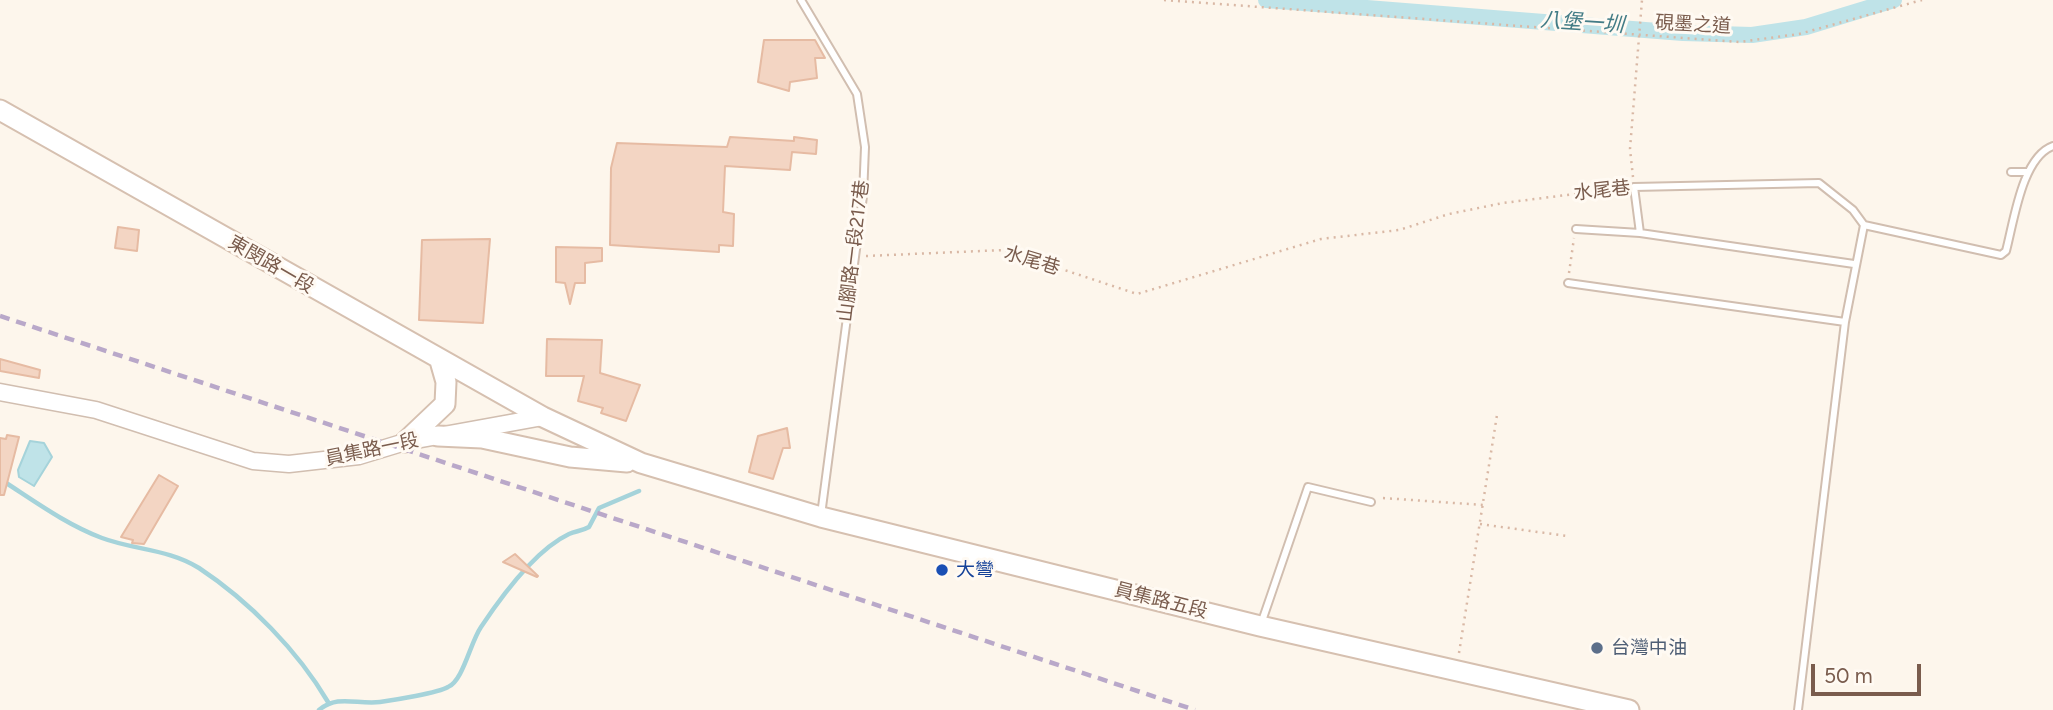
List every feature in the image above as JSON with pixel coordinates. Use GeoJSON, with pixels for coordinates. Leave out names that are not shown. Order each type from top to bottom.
{"type":"FeatureCollection","features":[{"type":"Feature","properties":{"kind":"main road","name":"東閔路一段"},"geometry":{"type":"LineString","coordinates":[[0,110],[543,417]]}},
{"type":"Feature","properties":{"kind":"main road"},"geometry":{"type":"LineString","coordinates":[[405,442],[445,404],[446,382],[440,360]]}},
{"type":"Feature","properties":{"kind":"main road"},"geometry":{"type":"LineString","coordinates":[[543,417],[641,463]]}},
{"type":"Feature","properties":{"kind":"main road"},"geometry":{"type":"LineString","coordinates":[[438,436],[482,438],[570,457],[641,463]]}},
{"type":"Feature","properties":{"kind":"main road","name":"員集路五段"},"geometry":{"type":"LineString","coordinates":[[641,463],[821,517],[1260,626],[1629,710]]}},
{"type":"Feature","properties":{"kind":"street","name":"員集路一段"},"geometry":{"type":"LineString","coordinates":[[0,391],[96,410],[253,461],[289,464],[336,460],[380,452],[405,442],[543,417]]}},
{"type":"Feature","properties":{"kind":"lane","name":"山腳路一段217巷"},"geometry":{"type":"LineString","coordinates":[[801,0],[857,94],[865,147],[863,196],[852,256],[821,517]]}},
{"type":"Feature","properties":{"kind":"lane"},"geometry":{"type":"LineString","coordinates":[[1798,710],[1845,322],[1854,264],[1864,225],[2001,255],[2006,251],[2028,172],[2035,159],[2053,146]]}},
{"type":"Feature","properties":{"kind":"lane"},"geometry":{"type":"LineString","coordinates":[[2011,172],[2028,172]]}},
{"type":"Feature","properties":{"kind":"lane","name":"水尾巷"},"geometry":{"type":"LineString","coordinates":[[1634,187],[1819,183],[1844,201],[1864,225]]}},
{"type":"Feature","properties":{"kind":"lane"},"geometry":{"type":"LineString","coordinates":[[1634,187],[1640,233]]}},
{"type":"Feature","properties":{"kind":"lane"},"geometry":{"type":"LineString","coordinates":[[1576,229],[1640,233],[1854,264]]}},
{"type":"Feature","properties":{"kind":"lane"},"geometry":{"type":"LineString","coordinates":[[1568,283],[1845,322]]}},
{"type":"Feature","properties":{"kind":"lane"},"geometry":{"type":"LineString","coordinates":[[1260,626],[1308,488],[1371,502]]}},
{"type":"Feature","properties":{"kind":"path","name":"硯墨之道"},"geometry":{"type":"LineString","coordinates":[[1164,0],[1739,42],[1799,34],[1922,0]]}},
{"type":"Feature","properties":{"kind":"path"},"geometry":{"type":"LineString","coordinates":[[1634,187],[1630,149],[1642,0]]}},
{"type":"Feature","properties":{"kind":"path","name":"水尾巷"},"geometry":{"type":"LineString","coordinates":[[852,256],[1004,250],[1137,294],[1321,239],[1399,230],[1449,214],[1503,203],[1634,187]]}},
{"type":"Feature","properties":{"kind":"path"},"geometry":{"type":"LineString","coordinates":[[1568,283],[1576,229]]}},
{"type":"Feature","properties":{"kind":"path"},"geometry":{"type":"LineString","coordinates":[[1456,670],[1497,415]]}},
{"type":"Feature","properties":{"kind":"path"},"geometry":{"type":"LineString","coordinates":[[1383,498],[1483,505]]}},
{"type":"Feature","properties":{"kind":"path"},"geometry":{"type":"LineString","coordinates":[[1480,524],[1567,536]]}},
{"type":"Feature","properties":{"kind":"water"},"geometry":{"type":"Polygon","coordinates":[[[30,441],[44,443],[52,457],[34,486],[19,477],[18,470],[30,441]]]}},
{"type":"Feature","properties":{"kind":"building"},"geometry":{"type":"Polygon","coordinates":[[[764,40],[815,40],[825,58],[815,58],[817,78],[790,82],[789,91],[758,82],[764,40]]]}},
{"type":"Feature","properties":{"kind":"building"},"geometry":{"type":"Polygon","coordinates":[[[730,137],[794,141],[794,137],[817,140],[816,154],[792,152],[790,170],[725,166],[723,212],[734,214],[733,246],[719,245],[719,252],[610,245],[611,168],[617,143],[727,147],[730,137]]]}},
{"type":"Feature","properties":{"kind":"building"},"geometry":{"type":"Polygon","coordinates":[[[118,227],[139,230],[137,251],[115,248],[118,227]]]}},
{"type":"Feature","properties":{"kind":"building"},"geometry":{"type":"Polygon","coordinates":[[[490,239],[483,323],[419,320],[422,240],[490,239]]]}},
{"type":"Feature","properties":{"kind":"building"},"geometry":{"type":"Polygon","coordinates":[[[556,247],[602,248],[602,261],[585,263],[585,283],[575,283],[570,304],[565,283],[556,282],[556,247]]]}},
{"type":"Feature","properties":{"kind":"building"},"geometry":{"type":"Polygon","coordinates":[[[547,339],[602,340],[600,373],[640,385],[626,421],[601,413],[603,408],[578,401],[584,376],[546,376],[547,339]]]}},
{"type":"Feature","properties":{"kind":"building"},"geometry":{"type":"Polygon","coordinates":[[[0,359],[40,370],[39,378],[0,371],[0,359]]]}},
{"type":"Feature","properties":{"kind":"building"},"geometry":{"type":"Polygon","coordinates":[[[787,428],[790,448],[783,448],[773,479],[749,472],[758,436],[787,428]]]}},
{"type":"Feature","properties":{"kind":"building"},"geometry":{"type":"Polygon","coordinates":[[[7,435],[19,437],[4,495],[0,495],[0,438],[6,439],[7,435]]]}},
{"type":"Feature","properties":{"kind":"building"},"geometry":{"type":"Polygon","coordinates":[[[159,475],[178,486],[144,544],[132,543],[133,540],[121,537],[159,475]]]}},
{"type":"Feature","properties":{"kind":"building"},"geometry":{"type":"Polygon","coordinates":[[[515,554],[538,576],[537,577],[503,562],[515,554]]]}},
{"type":"Feature","properties":{"kind":"waterway","name":"八堡一圳"},"geometry":{"type":"LineString","coordinates":[[1266,0],[1683,33],[1752,35],[1806,27],[1894,0]]}},
{"type":"Feature","properties":{"kind":"waterway"},"geometry":{"type":"LineString","coordinates":[[0,479],[88,532],[114,542],[164,553],[199,568],[218,581],[271,628],[302,664],[328,702]]}},
{"type":"Feature","properties":{"kind":"waterway"},"geometry":{"type":"LineString","coordinates":[[319,710],[333,702],[380,702],[448,687],[462,670],[481,627],[531,563],[556,541],[589,527],[599,508],[639,491]]}},
{"type":"Feature","properties":{"kind":"railway"},"geometry":{"type":"LineString","coordinates":[[0,316],[1195,710]]}},
{"type":"Feature","properties":{"kind":"place","name":"大彎"},"geometry":{"type":"Point","coordinates":[942,570]}},
{"type":"Feature","properties":{"kind":"place","name":"台灣中油"},"geometry":{"type":"Point","coordinates":[1597,648]}}]}
